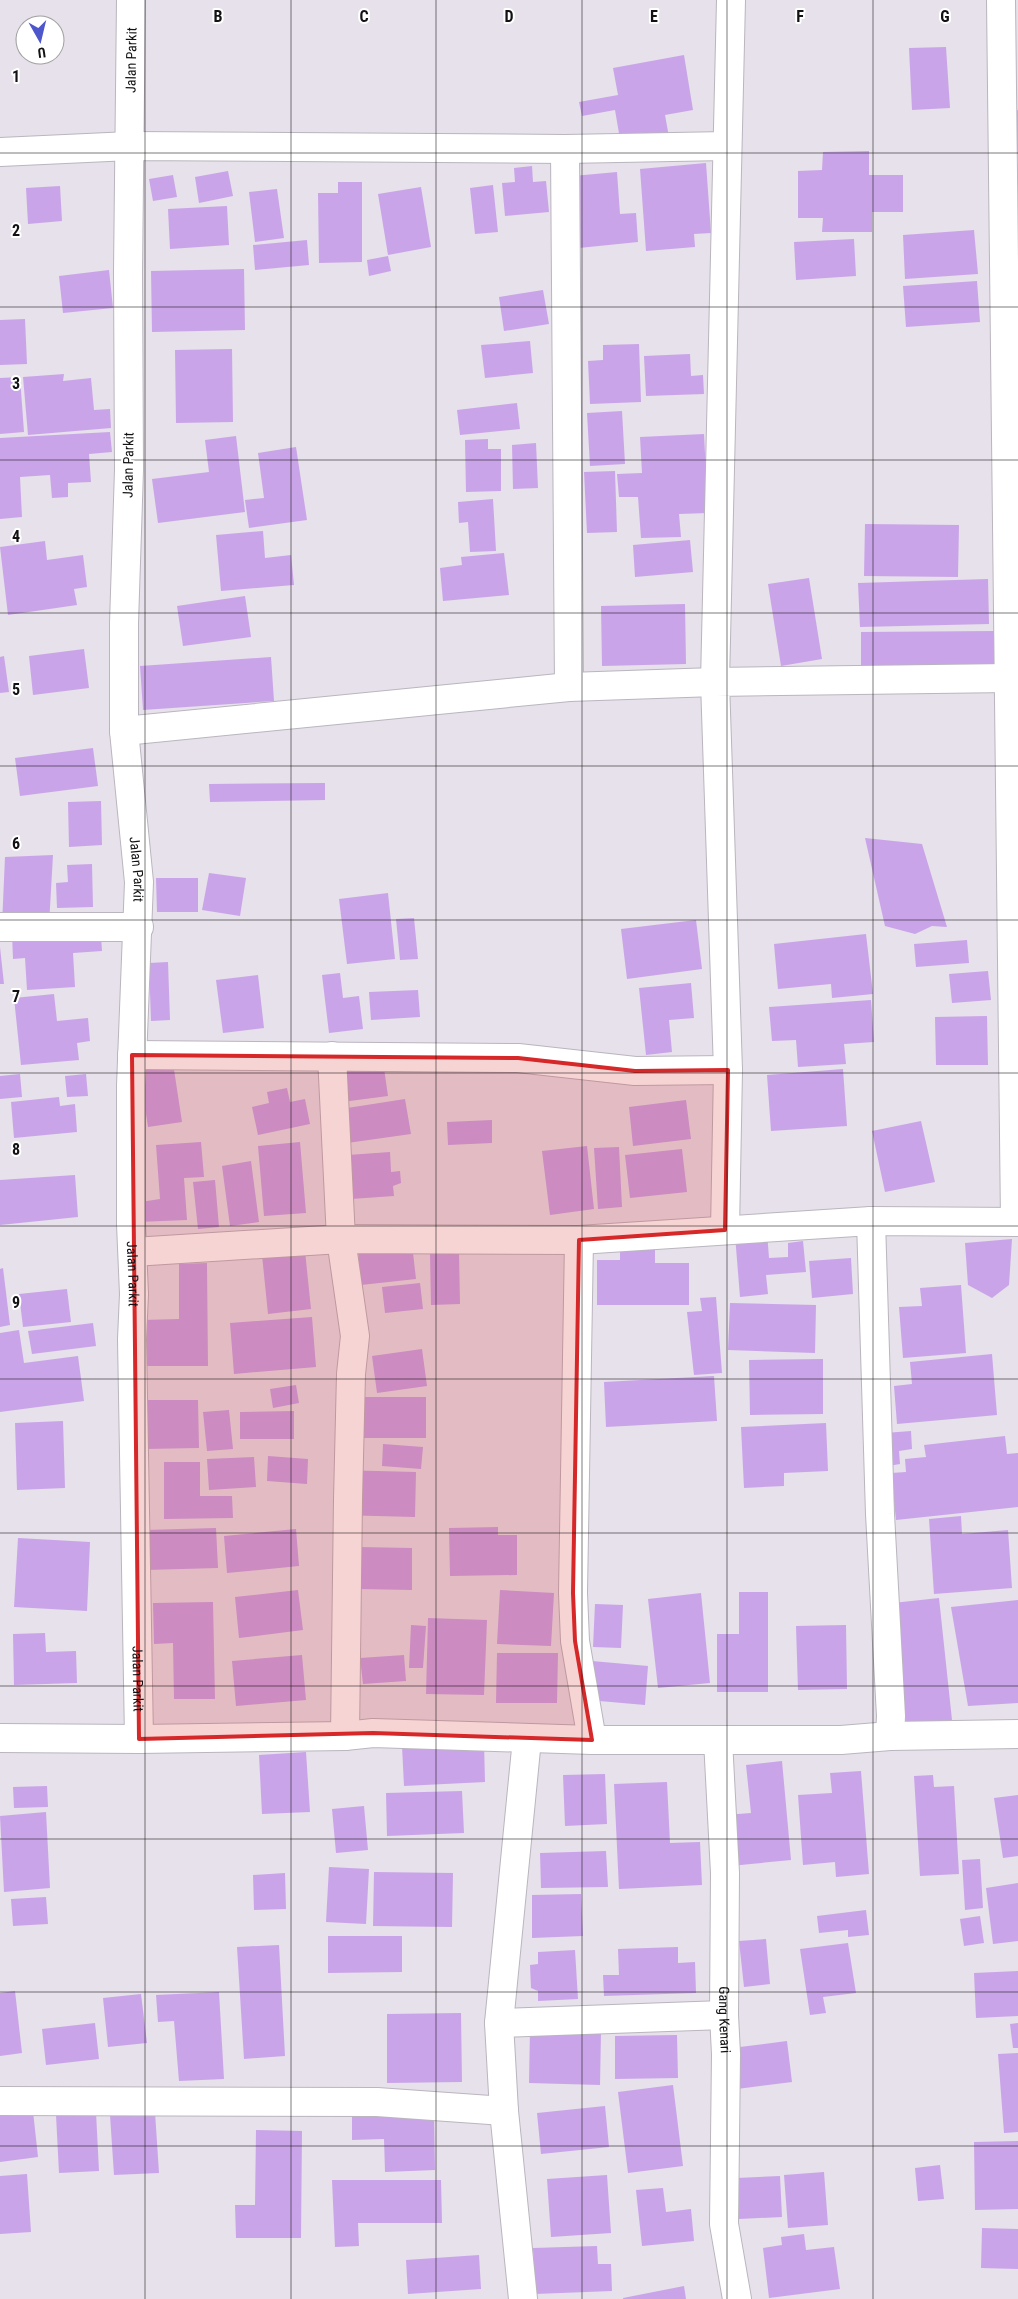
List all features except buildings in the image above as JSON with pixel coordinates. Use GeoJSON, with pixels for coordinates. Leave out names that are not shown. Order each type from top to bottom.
{"type":"FeatureCollection","features":[{"type":"Feature","properties":{"kind":"street","name":"Jalan Parkit"},"geometry":{"type":"LineString","coordinates":[[131,0],[128,272],[129,470],[124,623],[124,730],[139,882],[139,927],[132,1055],[134,1294],[132,1338],[139,1739]]}},
{"type":"Feature","properties":{"kind":"street"},"geometry":{"type":"LineString","coordinates":[[725,1230],[728,1070],[715,682],[732,0]]}},
{"type":"Feature","properties":{"kind":"street"},"geometry":{"type":"LineString","coordinates":[[133,1252],[341,1239],[579,1240],[871,1221],[1016,1222],[1001,0]]}},
{"type":"Feature","properties":{"kind":"street"},"geometry":{"type":"LineString","coordinates":[[0,152],[130,146],[565,149],[728,146]]}},
{"type":"Feature","properties":{"kind":"street"},"geometry":{"type":"LineString","coordinates":[[565,149],[569,687]]}},
{"type":"Feature","properties":{"kind":"street"},"geometry":{"type":"LineString","coordinates":[[124,730],[569,687],[715,682],[1011,699]]}},
{"type":"Feature","properties":{"kind":"street"},"geometry":{"type":"LineString","coordinates":[[0,927],[139,927]]}},
{"type":"Feature","properties":{"kind":"street"},"geometry":{"type":"LineString","coordinates":[[132,1055],[518,1058],[635,1071],[728,1070]]}},
{"type":"Feature","properties":{"kind":"street"},"geometry":{"type":"LineString","coordinates":[[332,1056],[341,1239],[355,1336],[348,1499],[345,1736]]}},
{"type":"Feature","properties":{"kind":"street"},"geometry":{"type":"LineString","coordinates":[[871,1221],[880,1514],[891,1716],[890,1736]]}},
{"type":"Feature","properties":{"kind":"street"},"geometry":{"type":"LineString","coordinates":[[579,1240],[573,1593],[575,1641],[592,1740]]}},
{"type":"Feature","properties":{"kind":"street"},"geometry":{"type":"LineString","coordinates":[[0,1738],[139,1739],[345,1736],[373,1733],[592,1740],[841,1740],[890,1736],[1018,1734]]}},
{"type":"Feature","properties":{"kind":"street"},"geometry":{"type":"LineString","coordinates":[[523,2299],[504,2111],[500,2023],[528,1739]]}},
{"type":"Feature","properties":{"kind":"street","name":"Gang Kenari"},"geometry":{"type":"LineString","coordinates":[[718,1740],[725,1873],[724,2015],[726,2054],[724,2224],[737,2299]]}},
{"type":"Feature","properties":{"kind":"street"},"geometry":{"type":"LineString","coordinates":[[500,2023],[724,2015]]}},
{"type":"Feature","properties":{"kind":"street"},"geometry":{"type":"LineString","coordinates":[[0,2101],[377,2102],[504,2111]]}},
{"type":"Feature","properties":{"kind":"highlighted area"},"geometry":{"type":"Polygon","coordinates":[[[132,1055],[518,1058],[635,1071],[728,1070],[725,1230],[579,1240],[573,1593],[575,1641],[592,1740],[373,1733],[139,1739],[132,1055]]]}}]}
